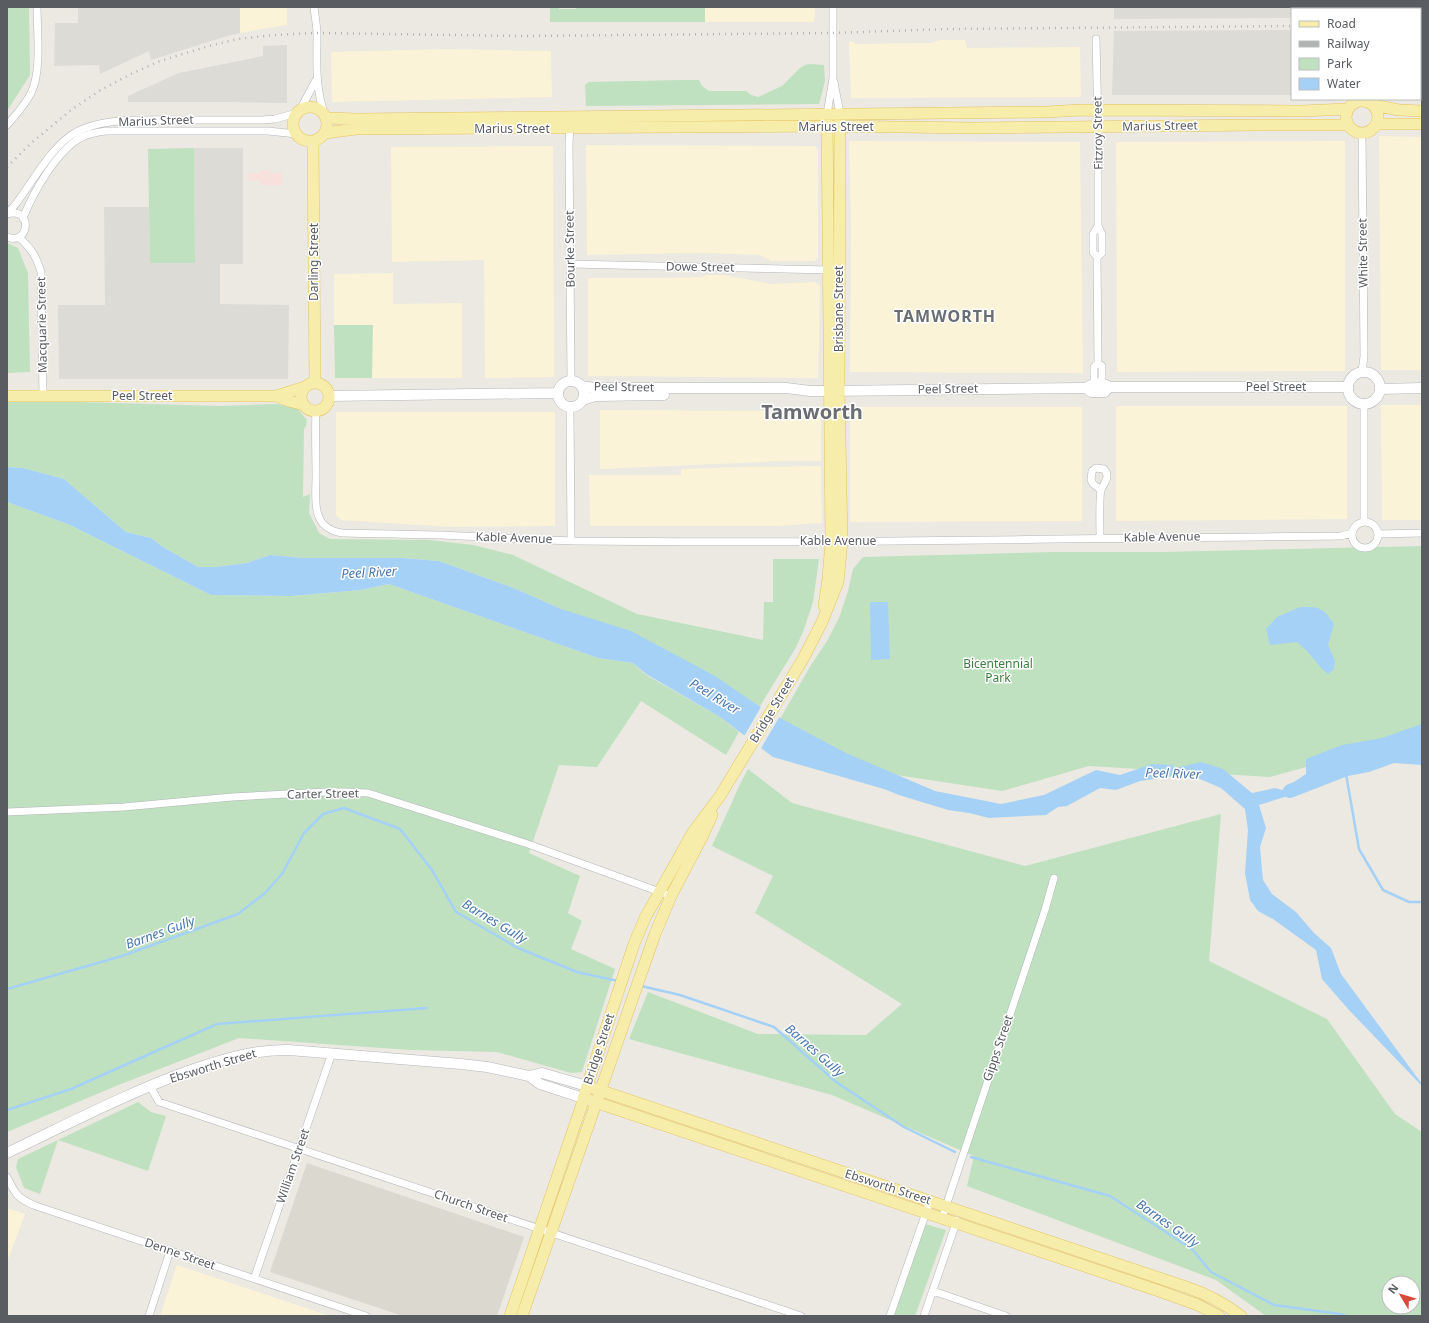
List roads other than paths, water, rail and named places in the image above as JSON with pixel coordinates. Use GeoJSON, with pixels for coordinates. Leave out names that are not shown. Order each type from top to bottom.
{"type":"FeatureCollection","features":[{"type":"Feature","properties":{"kind":"main road"},"geometry":{"type":"LineString","coordinates":[[1373,105],[1378,114],[1376,124],[1370,131],[1362,133],[1351,130],[1345,117],[1347,109],[1351,105],[1361,100],[1373,105],[1399,110],[1422,111]]}},
{"type":"Feature","properties":{"kind":"main road"},"geometry":{"type":"LineString","coordinates":[[312,107],[320,110],[325,116],[327,128],[322,136],[313,141],[304,140],[297,134],[293,126],[293,122],[299,112],[304,108],[312,107]]}},
{"type":"Feature","properties":{"kind":"main road","name":"Marius Street"},"geometry":{"type":"LineString","coordinates":[[325,132],[827,114],[1047,112],[1098,110],[1302,111],[1347,109]]}},
{"type":"Feature","properties":{"kind":"main road","name":"Brisbane Street"},"geometry":{"type":"LineString","coordinates":[[827,114],[829,270],[834,391],[836,541]]}},
{"type":"Feature","properties":{"kind":"main road","name":"Brisbane Street"},"geometry":{"type":"LineString","coordinates":[[834,391],[840,114]]}},
{"type":"Feature","properties":{"kind":"main road","name":"Marius Street"},"geometry":{"type":"LineString","coordinates":[[325,116],[357,119],[570,123],[974,128],[1098,126],[1348,126]]}},
{"type":"Feature","properties":{"kind":"main road"},"geometry":{"type":"LineString","coordinates":[[1376,124],[1422,124]]}},
{"type":"Feature","properties":{"kind":"main road","name":"Darling Street"},"geometry":{"type":"LineString","coordinates":[[310,385],[313,141]]}},
{"type":"Feature","properties":{"kind":"main road"},"geometry":{"type":"LineString","coordinates":[[1362,372],[1372,374],[1376,378],[1380,389],[1376,399],[1364,404],[1354,400],[1348,392],[1348,387],[1353,377],[1362,372]]}},
{"type":"Feature","properties":{"kind":"main road"},"geometry":{"type":"LineString","coordinates":[[571,380],[575,381],[581,386],[584,394],[583,400],[570,407],[559,401],[557,393],[560,386],[571,380]]}},
{"type":"Feature","properties":{"kind":"main road"},"geometry":{"type":"LineString","coordinates":[[322,384],[329,396],[327,404],[320,409],[309,409],[301,398],[302,390],[310,385],[322,384]]}},
{"type":"Feature","properties":{"kind":"main road","name":"Peel Street"},"geometry":{"type":"LineString","coordinates":[[7,396],[276,396],[310,385]]}},
{"type":"Feature","properties":{"kind":"main road","name":"Peel Street"},"geometry":{"type":"LineString","coordinates":[[581,386],[595,388],[786,388],[810,391],[1098,386],[1348,387]]}},
{"type":"Feature","properties":{"kind":"main road"},"geometry":{"type":"LineString","coordinates":[[1380,389],[1422,388]]}},
{"type":"Feature","properties":{"kind":"main road","name":"Peel Street"},"geometry":{"type":"LineString","coordinates":[[583,400],[595,396],[786,394],[810,391]]}},
{"type":"Feature","properties":{"kind":"main road"},"geometry":{"type":"LineString","coordinates":[[329,396],[557,393]]}},
{"type":"Feature","properties":{"kind":"main road","name":"Peel Street"},"geometry":{"type":"LineString","coordinates":[[276,396],[289,401],[304,404]]}},
{"type":"Feature","properties":{"kind":"main road","name":"Bridge Street"},"geometry":{"type":"LineString","coordinates":[[510,1316],[626,967],[644,918],[693,832],[720,796],[803,659],[822,622],[838,582],[836,541]]}},
{"type":"Feature","properties":{"kind":"main road","name":"Bridge Street"},"geometry":{"type":"LineString","coordinates":[[522,1316],[642,971],[671,896],[702,837],[720,796]]}},
{"type":"Feature","properties":{"kind":"main road","name":"Ebsworth Street"},"geometry":{"type":"LineString","coordinates":[[7,1153],[150,1086],[214,1063],[260,1051],[289,1050],[487,1067],[529,1076],[540,1084],[1184,1299],[1219,1316]]}},
{"type":"Feature","properties":{"kind":"main road","name":"Ebsworth Street"},"geometry":{"type":"LineString","coordinates":[[529,1076],[542,1073],[600,1090],[1199,1291],[1222,1302],[1241,1316]]}},
{"type":"Feature","properties":{"kind":"street"},"geometry":{"type":"LineString","coordinates":[[7,125],[28,99],[36,79],[37,7]]}},
{"type":"Feature","properties":{"kind":"street"},"geometry":{"type":"LineString","coordinates":[[314,7],[317,33],[316,80],[319,97],[325,116]]}},
{"type":"Feature","properties":{"kind":"street","name":"Brisbane Street"},"geometry":{"type":"LineString","coordinates":[[827,114],[833,78],[833,7]]}},
{"type":"Feature","properties":{"kind":"street","name":"Fitzroy Street"},"geometry":{"type":"LineString","coordinates":[[1096,39],[1098,110],[1098,226],[1102,234],[1102,253],[1097,257],[1098,363],[1102,366],[1098,386]]}},
{"type":"Feature","properties":{"kind":"street","name":"Brisbane Street"},"geometry":{"type":"LineString","coordinates":[[833,78],[840,114]]}},
{"type":"Feature","properties":{"kind":"street"},"geometry":{"type":"LineString","coordinates":[[299,112],[316,80]]}},
{"type":"Feature","properties":{"kind":"street","name":"Marius Street"},"geometry":{"type":"LineString","coordinates":[[7,214],[60,145],[84,128],[132,120],[262,120],[275,119],[299,112]]}},
{"type":"Feature","properties":{"kind":"street","name":"Bourke Street"},"geometry":{"type":"LineString","coordinates":[[570,123],[571,380]]}},
{"type":"Feature","properties":{"kind":"street","name":"Marius Street"},"geometry":{"type":"LineString","coordinates":[[19,237],[26,226],[23,218],[37,187],[65,151],[73,143],[87,135],[106,131],[268,131],[297,134]]}},
{"type":"Feature","properties":{"kind":"street","name":"White Street"},"geometry":{"type":"LineString","coordinates":[[1362,133],[1364,356],[1362,372]]}},
{"type":"Feature","properties":{"kind":"street"},"geometry":{"type":"LineString","coordinates":[[7,214],[16,213],[23,218]]}},
{"type":"Feature","properties":{"kind":"street"},"geometry":{"type":"LineString","coordinates":[[7,237],[15,239],[19,237]]}},
{"type":"Feature","properties":{"kind":"street","name":"Macquarie Street"},"geometry":{"type":"LineString","coordinates":[[19,237],[29,246],[35,255],[41,272],[43,396]]}},
{"type":"Feature","properties":{"kind":"street","name":"Dowe Street"},"geometry":{"type":"LineString","coordinates":[[570,264],[829,270]]}},
{"type":"Feature","properties":{"kind":"street"},"geometry":{"type":"LineString","coordinates":[[1364,404],[1364,522]]}},
{"type":"Feature","properties":{"kind":"street"},"geometry":{"type":"LineString","coordinates":[[570,407],[570,540]]}},
{"type":"Feature","properties":{"kind":"street","name":"Kable Avenue"},"geometry":{"type":"LineString","coordinates":[[316,410],[317,513],[326,527],[336,532],[343,533],[570,540],[836,541],[1340,536],[1352,534]]}},
{"type":"Feature","properties":{"kind":"street"},"geometry":{"type":"LineString","coordinates":[[1100,538],[1101,490]]}},
{"type":"Feature","properties":{"kind":"street"},"geometry":{"type":"LineString","coordinates":[[1364,522],[1372,524],[1378,534],[1376,542],[1373,545],[1364,548],[1356,545],[1352,534],[1356,526],[1364,522]]}},
{"type":"Feature","properties":{"kind":"street"},"geometry":{"type":"LineString","coordinates":[[1378,534],[1422,533]]}},
{"type":"Feature","properties":{"kind":"street","name":"Carter Street"},"geometry":{"type":"LineString","coordinates":[[7,812],[124,807],[232,797],[327,792],[368,793],[528,844],[671,896]]}},
{"type":"Feature","properties":{"kind":"street","name":"Gipps Street"},"geometry":{"type":"LineString","coordinates":[[942,1218],[950,1208],[1054,878]]}},
{"type":"Feature","properties":{"kind":"street","name":"William Street"},"geometry":{"type":"LineString","coordinates":[[254,1279],[332,1054]]}},
{"type":"Feature","properties":{"kind":"street","name":"Church Street"},"geometry":{"type":"LineString","coordinates":[[150,1086],[159,1102],[801,1316]]}},
{"type":"Feature","properties":{"kind":"street","name":"Denne Street"},"geometry":{"type":"LineString","coordinates":[[7,1177],[17,1196],[28,1203],[366,1316]]}},
{"type":"Feature","properties":{"kind":"street"},"geometry":{"type":"LineString","coordinates":[[890,1316],[930,1201]]}},
{"type":"Feature","properties":{"kind":"street","name":"Gipps Street"},"geometry":{"type":"LineString","coordinates":[[924,1316],[956,1223],[950,1208]]}},
{"type":"Feature","properties":{"kind":"street"},"geometry":{"type":"LineString","coordinates":[[149,1316],[170,1251]]}},
{"type":"Feature","properties":{"kind":"street"},"geometry":{"type":"LineString","coordinates":[[933,1291],[1006,1316]]}},
{"type":"Feature","properties":{"kind":"water"},"geometry":{"type":"Polygon","coordinates":[[[7,467],[23,468],[64,479],[126,532],[151,538],[163,547],[198,567],[216,567],[247,563],[270,555],[303,558],[402,558],[439,561],[516,589],[561,609],[631,631],[715,676],[756,704],[846,753],[935,791],[1001,804],[1044,795],[1096,770],[1120,775],[1152,764],[1171,765],[1176,768],[1201,762],[1223,769],[1252,793],[1275,788],[1282,790],[1306,774],[1306,759],[1342,745],[1382,738],[1422,724],[1422,765],[1394,763],[1369,772],[1337,778],[1312,776],[1307,786],[1291,795],[1259,805],[1266,828],[1260,847],[1263,880],[1272,894],[1296,912],[1314,933],[1331,948],[1341,974],[1422,1086],[1348,1009],[1322,979],[1316,950],[1273,919],[1258,911],[1250,900],[1245,873],[1248,830],[1245,809],[1221,788],[1188,774],[1140,781],[1116,790],[1100,788],[1067,806],[1058,807],[1046,815],[989,818],[948,810],[884,789],[773,757],[720,717],[646,674],[633,663],[598,658],[389,584],[361,590],[291,596],[211,595],[70,525],[7,502],[7,467]]]}},
{"type":"Feature","properties":{"kind":"water"},"geometry":{"type":"Polygon","coordinates":[[[870,602],[888,602],[890,659],[871,660],[870,602]]]}},
{"type":"Feature","properties":{"kind":"water"},"geometry":{"type":"Polygon","coordinates":[[[1300,607],[1312,607],[1324,611],[1334,624],[1328,645],[1335,661],[1334,669],[1328,674],[1297,642],[1270,645],[1266,629],[1277,617],[1300,607]]]}},
{"type":"Feature","properties":{"kind":"waterway","name":"Peel River"},"geometry":{"type":"LineString","coordinates":[[1290,791],[1344,770]]}},
{"type":"Feature","properties":{"kind":"waterway"},"geometry":{"type":"LineString","coordinates":[[1346,774],[1359,849],[1383,890],[1409,902],[1422,902]]}},
{"type":"Feature","properties":{"kind":"waterway","name":"Barnes Gully"},"geometry":{"type":"LineString","coordinates":[[7,989],[122,956],[238,914],[265,893],[282,874],[304,833],[323,814],[344,808],[400,829],[432,870],[456,912],[518,948],[577,972],[618,981]]}},
{"type":"Feature","properties":{"kind":"waterway","name":"Barnes Gully"},"geometry":{"type":"LineString","coordinates":[[641,986],[680,995],[774,1027],[836,1082],[904,1127],[955,1152]]}},
{"type":"Feature","properties":{"kind":"waterway"},"geometry":{"type":"LineString","coordinates":[[7,1110],[71,1089],[217,1024],[427,1008]]}},
{"type":"Feature","properties":{"kind":"waterway","name":"Barnes Gully"},"geometry":{"type":"LineString","coordinates":[[971,1157],[1110,1196],[1192,1249],[1211,1272],[1274,1305],[1346,1316]]}},
{"type":"Feature","properties":{"kind":"railway"},"geometry":{"type":"LineString","coordinates":[[7,167],[29,145],[71,110],[99,91],[131,74],[160,61],[209,46],[238,39],[274,35],[317,33],[523,36],[833,33],[947,29],[1291,26]]}},
{"type":"Feature","properties":{"kind":"district","name":"TAMWORTH"},"geometry":{"type":"Point","coordinates":[945,316]}},
{"type":"Feature","properties":{"kind":"district","name":"Tamworth"},"geometry":{"type":"Point","coordinates":[812,412]}},
{"type":"Feature","properties":{"kind":"park label","name":"Bicentennial Park"},"geometry":{"type":"Point","coordinates":[998,671]}}]}
